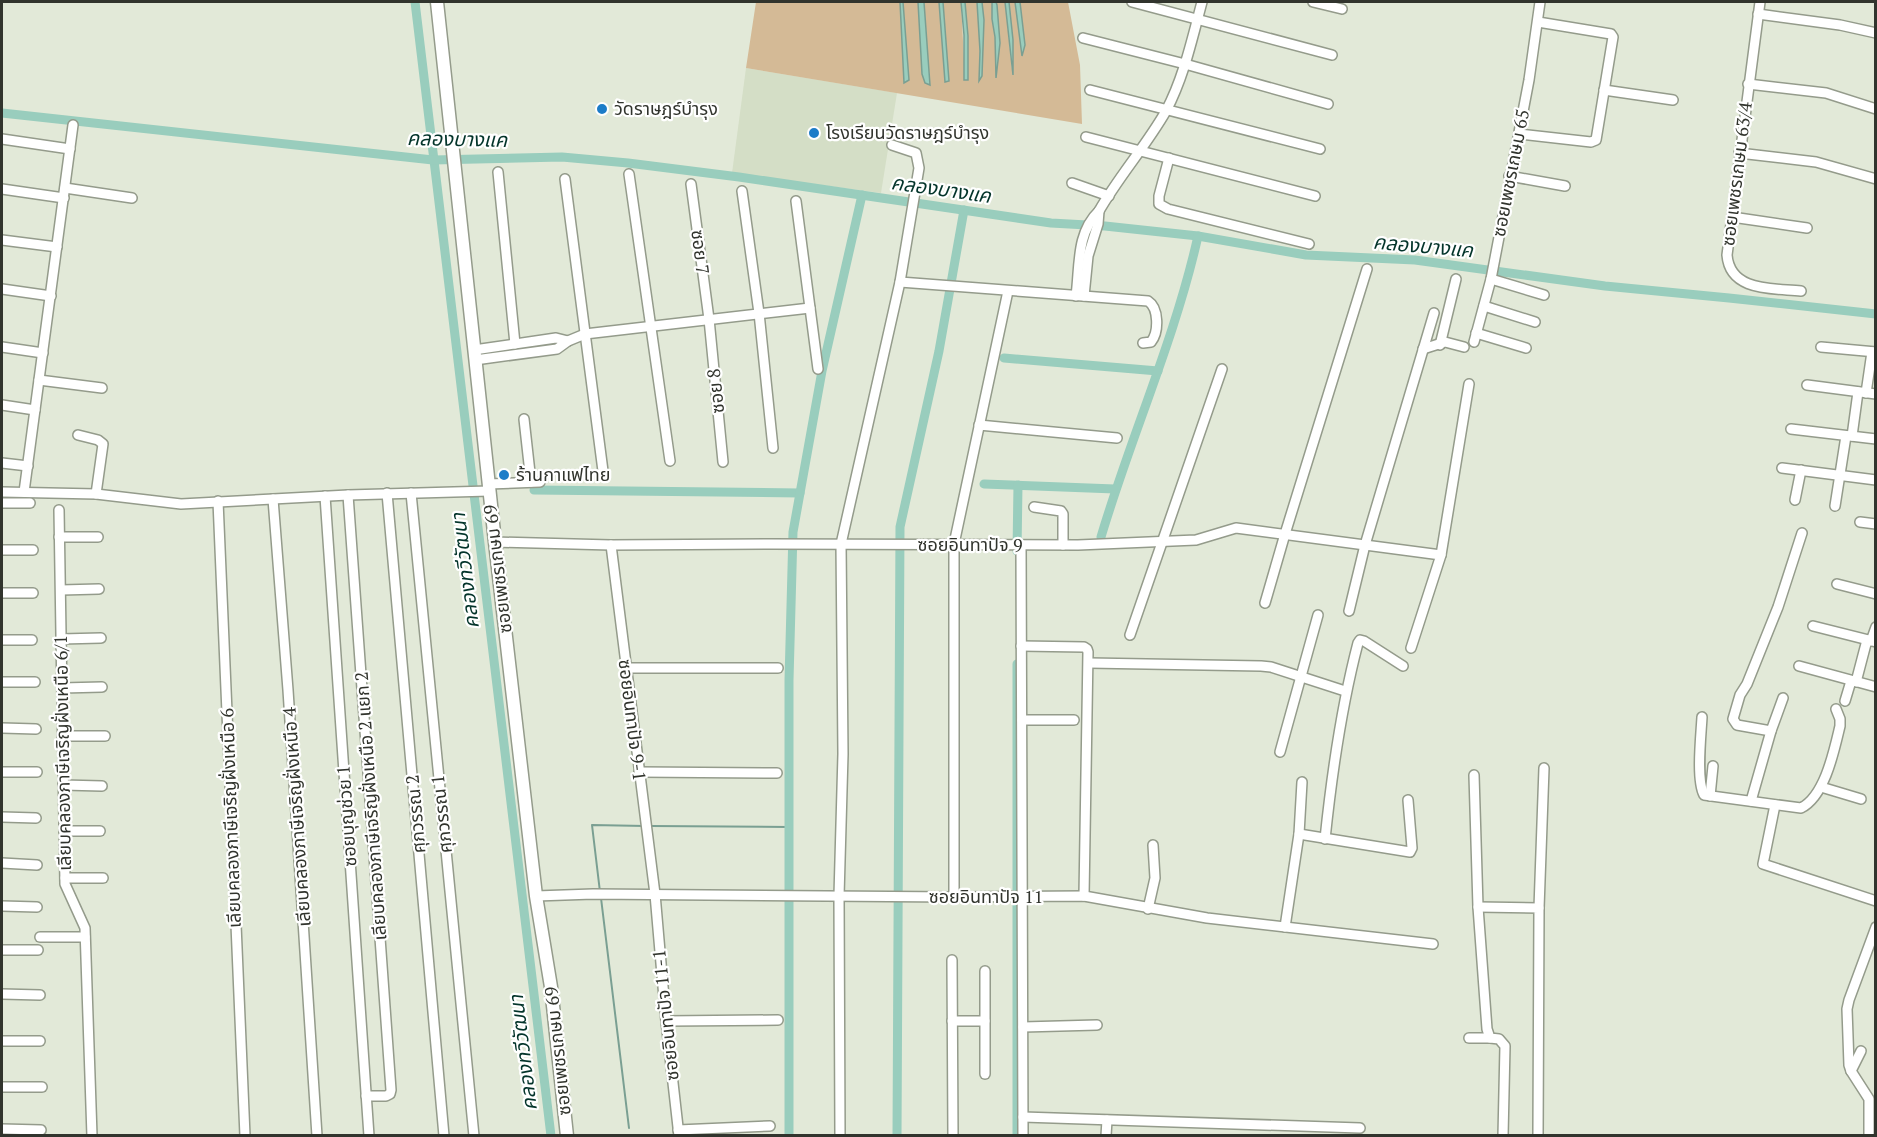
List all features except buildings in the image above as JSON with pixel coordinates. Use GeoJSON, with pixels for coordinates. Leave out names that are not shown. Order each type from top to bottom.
{"type":"FeatureCollection","features":[{"type":"Feature","properties":{"kind":"main road","name":"ซอยเพชรเกษม 69"},"geometry":{"type":"LineString","coordinates":[[437,2],[487,489],[536,896],[551,987],[567,1136]]}},
{"type":"Feature","properties":{"kind":"street"},"geometry":{"type":"LineString","coordinates":[[1132,2],[1332,55]]}},
{"type":"Feature","properties":{"kind":"street"},"geometry":{"type":"LineString","coordinates":[[1080,296],[1088,235],[1099,211],[1167,109],[1178,87],[1202,2]]}},
{"type":"Feature","properties":{"kind":"street"},"geometry":{"type":"LineString","coordinates":[[1313,2],[1342,9]]}},
{"type":"Feature","properties":{"kind":"street","name":"ซอยเพชรเกษม 65"},"geometry":{"type":"LineString","coordinates":[[1526,348],[1475,338],[1491,279],[1509,176],[1519,134],[1540,2]]}},
{"type":"Feature","properties":{"kind":"street","name":"ซอยเพชรเกษม 63/4"},"geometry":{"type":"LineString","coordinates":[[1760,2],[1739,153],[1727,255],[1728,265],[1734,276],[1755,287],[1801,291]]}},
{"type":"Feature","properties":{"kind":"street"},"geometry":{"type":"LineString","coordinates":[[1758,14],[1840,25],[1875,33]]}},
{"type":"Feature","properties":{"kind":"street"},"geometry":{"type":"LineString","coordinates":[[1519,134],[1594,142],[1596,140],[1613,37],[1611,34],[1538,22]]}},
{"type":"Feature","properties":{"kind":"street"},"geometry":{"type":"LineString","coordinates":[[1083,38],[1328,104]]}},
{"type":"Feature","properties":{"kind":"street"},"geometry":{"type":"LineString","coordinates":[[1748,84],[1826,93],[1875,109]]}},
{"type":"Feature","properties":{"kind":"street"},"geometry":{"type":"LineString","coordinates":[[1090,90],[1320,148]]}},
{"type":"Feature","properties":{"kind":"street"},"geometry":{"type":"LineString","coordinates":[[1604,90],[1673,100]]}},
{"type":"Feature","properties":{"kind":"street"},"geometry":{"type":"LineString","coordinates":[[24,492],[73,125]]}},
{"type":"Feature","properties":{"kind":"street"},"geometry":{"type":"LineString","coordinates":[[1086,137],[1316,196]]}},
{"type":"Feature","properties":{"kind":"street"},"geometry":{"type":"LineString","coordinates":[[2,139],[70,149]]}},
{"type":"Feature","properties":{"kind":"street"},"geometry":{"type":"LineString","coordinates":[[840,1136],[839,896],[843,754],[841,544],[900,282],[919,168],[916,153],[892,145]]}},
{"type":"Feature","properties":{"kind":"street"},"geometry":{"type":"LineString","coordinates":[[1739,153],[1816,162],[1875,179]]}},
{"type":"Feature","properties":{"kind":"street"},"geometry":{"type":"LineString","coordinates":[[1169,158],[1159,204],[1168,209],[1309,244]]}},
{"type":"Feature","properties":{"kind":"street"},"geometry":{"type":"LineString","coordinates":[[498,172],[515,344]]}},
{"type":"Feature","properties":{"kind":"street"},"geometry":{"type":"LineString","coordinates":[[629,174],[670,461]]}},
{"type":"Feature","properties":{"kind":"street"},"geometry":{"type":"LineString","coordinates":[[1509,176],[1564,186]]}},
{"type":"Feature","properties":{"kind":"street"},"geometry":{"type":"LineString","coordinates":[[565,179],[603,471]]}},
{"type":"Feature","properties":{"kind":"street"},"geometry":{"type":"LineString","coordinates":[[1072,183],[1109,196]]}},
{"type":"Feature","properties":{"kind":"street","name":"ซอย 7"},"geometry":{"type":"LineString","coordinates":[[691,184],[709,319]]}},
{"type":"Feature","properties":{"kind":"street"},"geometry":{"type":"LineString","coordinates":[[65,188],[132,198]]}},
{"type":"Feature","properties":{"kind":"street"},"geometry":{"type":"LineString","coordinates":[[2,189],[64,198]]}},
{"type":"Feature","properties":{"kind":"street"},"geometry":{"type":"LineString","coordinates":[[742,191],[759,313],[773,448]]}},
{"type":"Feature","properties":{"kind":"street"},"geometry":{"type":"LineString","coordinates":[[796,201],[818,369]]}},
{"type":"Feature","properties":{"kind":"street"},"geometry":{"type":"LineString","coordinates":[[1732,217],[1808,228]]}},
{"type":"Feature","properties":{"kind":"street"},"geometry":{"type":"LineString","coordinates":[[2,240],[57,247]]}},
{"type":"Feature","properties":{"kind":"street"},"geometry":{"type":"LineString","coordinates":[[1265,603],[1367,269]]}},
{"type":"Feature","properties":{"kind":"street"},"geometry":{"type":"LineString","coordinates":[[1440,345],[1456,279]]}},
{"type":"Feature","properties":{"kind":"street"},"geometry":{"type":"LineString","coordinates":[[1491,279],[1544,295]]}},
{"type":"Feature","properties":{"kind":"street"},"geometry":{"type":"LineString","coordinates":[[900,282],[1146,301],[1152,303],[1156,310],[1155,336],[1150,342],[1143,343]]}},
{"type":"Feature","properties":{"kind":"street"},"geometry":{"type":"LineString","coordinates":[[2,289],[51,296]]}},
{"type":"Feature","properties":{"kind":"street"},"geometry":{"type":"LineString","coordinates":[[954,897],[954,544],[1008,291]]}},
{"type":"Feature","properties":{"kind":"street"},"geometry":{"type":"LineString","coordinates":[[1484,306],[1535,321]]}},
{"type":"Feature","properties":{"kind":"street"},"geometry":{"type":"LineString","coordinates":[[474,355],[557,349],[568,341],[585,334],[810,308]]}},
{"type":"Feature","properties":{"kind":"street"},"geometry":{"type":"LineString","coordinates":[[1349,611],[1365,545],[1434,313]]}},
{"type":"Feature","properties":{"kind":"street","name":"ซอย 8"},"geometry":{"type":"LineString","coordinates":[[709,319],[723,462]]}},
{"type":"Feature","properties":{"kind":"street"},"geometry":{"type":"LineString","coordinates":[[474,355],[515,344],[556,338],[568,341]]}},
{"type":"Feature","properties":{"kind":"street"},"geometry":{"type":"LineString","coordinates":[[1423,349],[1445,342],[1464,346]]}},
{"type":"Feature","properties":{"kind":"street"},"geometry":{"type":"LineString","coordinates":[[2,347],[43,353]]}},
{"type":"Feature","properties":{"kind":"street"},"geometry":{"type":"LineString","coordinates":[[1821,347],[1874,352],[1867,393],[1849,436],[1835,506]]}},
{"type":"Feature","properties":{"kind":"street"},"geometry":{"type":"LineString","coordinates":[[1130,635],[1222,369]]}},
{"type":"Feature","properties":{"kind":"street"},"geometry":{"type":"LineString","coordinates":[[39,380],[102,388]]}},
{"type":"Feature","properties":{"kind":"street"},"geometry":{"type":"LineString","coordinates":[[1411,648],[1441,555],[1468,384]]}},
{"type":"Feature","properties":{"kind":"street"},"geometry":{"type":"LineString","coordinates":[[1807,386],[1867,393]]}},
{"type":"Feature","properties":{"kind":"street"},"geometry":{"type":"LineString","coordinates":[[2,405],[35,410]]}},
{"type":"Feature","properties":{"kind":"street"},"geometry":{"type":"LineString","coordinates":[[2,492],[96,494],[170,503],[468,492],[536,482],[524,419]]}},
{"type":"Feature","properties":{"kind":"street"},"geometry":{"type":"LineString","coordinates":[[979,425],[1117,438]]}},
{"type":"Feature","properties":{"kind":"street"},"geometry":{"type":"LineString","coordinates":[[1791,429],[1875,439]]}},
{"type":"Feature","properties":{"kind":"street"},"geometry":{"type":"LineString","coordinates":[[78,435],[98,440],[103,444],[96,494]]}},
{"type":"Feature","properties":{"kind":"street"},"geometry":{"type":"LineString","coordinates":[[2,463],[28,466]]}},
{"type":"Feature","properties":{"kind":"street"},"geometry":{"type":"LineString","coordinates":[[1782,468],[1875,480]]}},
{"type":"Feature","properties":{"kind":"street"},"geometry":{"type":"LineString","coordinates":[[1795,500],[1800,470]]}},
{"type":"Feature","properties":{"kind":"street","name":"ศุภวรรณ 1"},"geometry":{"type":"LineString","coordinates":[[411,493],[474,1136]]}},
{"type":"Feature","properties":{"kind":"street","name":"ศุภวรรณ 2"},"geometry":{"type":"LineString","coordinates":[[387,494],[444,1136]]}},
{"type":"Feature","properties":{"kind":"street","name":"เลียบคลองภาษีเจริญฝั่งเหนือ 2 แยก 2"},"geometry":{"type":"LineString","coordinates":[[348,495],[391,1090],[386,1096],[366,1096]]}},
{"type":"Feature","properties":{"kind":"street","name":"ซอยบุญช่วย 1"},"geometry":{"type":"LineString","coordinates":[[325,496],[369,1136]]}},
{"type":"Feature","properties":{"kind":"street","name":"เลียบคลองภาษีเจริญฝั่งเหนือ 4"},"geometry":{"type":"LineString","coordinates":[[273,499],[288,690],[317,1136]]}},
{"type":"Feature","properties":{"kind":"street","name":"เลียบคลองภาษีเจริญฝั่งเหนือ 6"},"geometry":{"type":"LineString","coordinates":[[218,501],[245,1136]]}},
{"type":"Feature","properties":{"kind":"street"},"geometry":{"type":"LineString","coordinates":[[2,503],[30,503]]}},
{"type":"Feature","properties":{"kind":"street"},"geometry":{"type":"LineString","coordinates":[[1034,507],[1061,511],[1063,514],[1063,545]]}},
{"type":"Feature","properties":{"kind":"street","name":"เลียบคลองภาษีเจริญฝั่งเหนือ 6/1"},"geometry":{"type":"LineString","coordinates":[[59,510],[65,878],[66,887],[85,928],[92,1136]]}},
{"type":"Feature","properties":{"kind":"street"},"geometry":{"type":"LineString","coordinates":[[1860,522],[1875,524]]}},
{"type":"Feature","properties":{"kind":"street","name":"ซอยอินทาปัจ 9"},"geometry":{"type":"LineString","coordinates":[[495,542],[611,545],[1063,545],[1196,540],[1236,528],[1441,555]]}},
{"type":"Feature","properties":{"kind":"street"},"geometry":{"type":"LineString","coordinates":[[1771,731],[1737,725],[1733,719],[1740,695],[1747,684],[1778,607],[1802,533]]}},
{"type":"Feature","properties":{"kind":"street"},"geometry":{"type":"LineString","coordinates":[[59,537],[98,537]]}},
{"type":"Feature","properties":{"kind":"street","name":"ซอยอินทาปัจ 9-1"},"geometry":{"type":"LineString","coordinates":[[611,545],[655,894]]}},
{"type":"Feature","properties":{"kind":"street"},"geometry":{"type":"LineString","coordinates":[[1021,545],[1022,720],[1019,897],[1023,1027],[1023,1136]]}},
{"type":"Feature","properties":{"kind":"street"},"geometry":{"type":"LineString","coordinates":[[2,550],[33,550]]}},
{"type":"Feature","properties":{"kind":"street"},"geometry":{"type":"LineString","coordinates":[[1837,584],[1875,594]]}},
{"type":"Feature","properties":{"kind":"street"},"geometry":{"type":"LineString","coordinates":[[61,590],[99,589]]}},
{"type":"Feature","properties":{"kind":"street"},"geometry":{"type":"LineString","coordinates":[[2,593],[33,593]]}},
{"type":"Feature","properties":{"kind":"street"},"geometry":{"type":"LineString","coordinates":[[1280,752],[1318,615]]}},
{"type":"Feature","properties":{"kind":"street"},"geometry":{"type":"LineString","coordinates":[[1814,626],[1871,641]]}},
{"type":"Feature","properties":{"kind":"street"},"geometry":{"type":"LineString","coordinates":[[1845,701],[1875,627]]}},
{"type":"Feature","properties":{"kind":"street"},"geometry":{"type":"LineString","coordinates":[[61,639],[101,638]]}},
{"type":"Feature","properties":{"kind":"street"},"geometry":{"type":"LineString","coordinates":[[2,639],[32,640]]}},
{"type":"Feature","properties":{"kind":"street"},"geometry":{"type":"LineString","coordinates":[[1325,839],[1333,765],[1345,691],[1358,643],[1360,640],[1403,666]]}},
{"type":"Feature","properties":{"kind":"street"},"geometry":{"type":"LineString","coordinates":[[1021,646],[1084,647],[1088,652],[1084,896]]}},
{"type":"Feature","properties":{"kind":"street"},"geometry":{"type":"LineString","coordinates":[[1089,663],[1271,667],[1345,691]]}},
{"type":"Feature","properties":{"kind":"street"},"geometry":{"type":"LineString","coordinates":[[1799,666],[1875,687]]}},
{"type":"Feature","properties":{"kind":"street"},"geometry":{"type":"LineString","coordinates":[[626,668],[778,668]]}},
{"type":"Feature","properties":{"kind":"street"},"geometry":{"type":"LineString","coordinates":[[2,682],[35,682]]}},
{"type":"Feature","properties":{"kind":"street"},"geometry":{"type":"LineString","coordinates":[[62,688],[102,687]]}},
{"type":"Feature","properties":{"kind":"street"},"geometry":{"type":"LineString","coordinates":[[1750,801],[1783,698]]}},
{"type":"Feature","properties":{"kind":"street"},"geometry":{"type":"LineString","coordinates":[[1702,717],[1700,744],[1704,795],[1801,808],[1809,803],[1821,787],[1840,726],[1840,718],[1836,709]]}},
{"type":"Feature","properties":{"kind":"street"},"geometry":{"type":"LineString","coordinates":[[1022,720],[1074,720]]}},
{"type":"Feature","properties":{"kind":"street"},"geometry":{"type":"LineString","coordinates":[[2,728],[36,729]]}},
{"type":"Feature","properties":{"kind":"street"},"geometry":{"type":"LineString","coordinates":[[62,736],[105,736]]}},
{"type":"Feature","properties":{"kind":"street"},"geometry":{"type":"LineString","coordinates":[[1710,796],[1713,766]]}},
{"type":"Feature","properties":{"kind":"street"},"geometry":{"type":"LineString","coordinates":[[1538,1136],[1539,908],[1544,768]]}},
{"type":"Feature","properties":{"kind":"street"},"geometry":{"type":"LineString","coordinates":[[2,772],[36,772]]}},
{"type":"Feature","properties":{"kind":"street"},"geometry":{"type":"LineString","coordinates":[[639,772],[777,773]]}},
{"type":"Feature","properties":{"kind":"street"},"geometry":{"type":"LineString","coordinates":[[1474,775],[1478,907],[1487,1029],[1490,1038]]}},
{"type":"Feature","properties":{"kind":"street"},"geometry":{"type":"LineString","coordinates":[[1285,927],[1299,834],[1302,782]]}},
{"type":"Feature","properties":{"kind":"street"},"geometry":{"type":"LineString","coordinates":[[63,785],[102,786]]}},
{"type":"Feature","properties":{"kind":"street"},"geometry":{"type":"LineString","coordinates":[[1821,787],[1861,799]]}},
{"type":"Feature","properties":{"kind":"street"},"geometry":{"type":"LineString","coordinates":[[1299,834],[1410,852],[1412,848],[1408,800]]}},
{"type":"Feature","properties":{"kind":"street"},"geometry":{"type":"LineString","coordinates":[[1776,805],[1763,864],[1875,901]]}},
{"type":"Feature","properties":{"kind":"street"},"geometry":{"type":"LineString","coordinates":[[2,817],[36,818]]}},
{"type":"Feature","properties":{"kind":"street"},"geometry":{"type":"LineString","coordinates":[[64,831],[100,831]]}},
{"type":"Feature","properties":{"kind":"street"},"geometry":{"type":"LineString","coordinates":[[1148,909],[1155,878],[1153,845]]}},
{"type":"Feature","properties":{"kind":"street"},"geometry":{"type":"LineString","coordinates":[[2,863],[37,865]]}},
{"type":"Feature","properties":{"kind":"street"},"geometry":{"type":"LineString","coordinates":[[65,878],[103,878]]}},
{"type":"Feature","properties":{"kind":"street","name":"ซอยอินทาปัจ 11"},"geometry":{"type":"LineString","coordinates":[[536,896],[593,894],[1084,896],[1207,918],[1433,944]]}},
{"type":"Feature","properties":{"kind":"street","name":"ซอยอินทาปัจ 11-1"},"geometry":{"type":"LineString","coordinates":[[655,894],[679,1133]]}},
{"type":"Feature","properties":{"kind":"street"},"geometry":{"type":"LineString","coordinates":[[2,906],[37,908]]}},
{"type":"Feature","properties":{"kind":"street"},"geometry":{"type":"LineString","coordinates":[[1478,907],[1539,908]]}},
{"type":"Feature","properties":{"kind":"street"},"geometry":{"type":"LineString","coordinates":[[1869,1136],[1869,1099],[1851,1071],[1848,1060],[1849,1000],[1875,927]]}},
{"type":"Feature","properties":{"kind":"street"},"geometry":{"type":"LineString","coordinates":[[40,938],[85,937]]}},
{"type":"Feature","properties":{"kind":"street"},"geometry":{"type":"LineString","coordinates":[[2,950],[38,950]]}},
{"type":"Feature","properties":{"kind":"street"},"geometry":{"type":"LineString","coordinates":[[952,960],[952,1136]]}},
{"type":"Feature","properties":{"kind":"street"},"geometry":{"type":"LineString","coordinates":[[985,971],[985,1074]]}},
{"type":"Feature","properties":{"kind":"street"},"geometry":{"type":"LineString","coordinates":[[2,994],[40,995]]}},
{"type":"Feature","properties":{"kind":"street"},"geometry":{"type":"LineString","coordinates":[[666,1021],[778,1020]]}},
{"type":"Feature","properties":{"kind":"street"},"geometry":{"type":"LineString","coordinates":[[952,1021],[985,1021]]}},
{"type":"Feature","properties":{"kind":"street"},"geometry":{"type":"LineString","coordinates":[[1023,1027],[1097,1025]]}},
{"type":"Feature","properties":{"kind":"street"},"geometry":{"type":"LineString","coordinates":[[1468,1038],[1498,1039],[1505,1046],[1503,1136]]}},
{"type":"Feature","properties":{"kind":"street"},"geometry":{"type":"LineString","coordinates":[[2,1041],[40,1041]]}},
{"type":"Feature","properties":{"kind":"street"},"geometry":{"type":"LineString","coordinates":[[1851,1071],[1861,1052]]}},
{"type":"Feature","properties":{"kind":"street"},"geometry":{"type":"LineString","coordinates":[[2,1087],[42,1087]]}},
{"type":"Feature","properties":{"kind":"street"},"geometry":{"type":"LineString","coordinates":[[1023,1117],[1360,1128]]}},
{"type":"Feature","properties":{"kind":"street"},"geometry":{"type":"LineString","coordinates":[[1106,1136],[1107,1120]]}},
{"type":"Feature","properties":{"kind":"street"},"geometry":{"type":"LineString","coordinates":[[679,1133],[770,1126]]}},
{"type":"Feature","properties":{"kind":"street"},"geometry":{"type":"LineString","coordinates":[[2,1130],[41,1130]]}},
{"type":"Feature","properties":{"kind":"shaded area"},"geometry":{"type":"Polygon","coordinates":[[[756,2],[900,2],[904,82],[909,80],[903,2],[918,2],[922,74],[930,84],[924,2],[939,2],[946,82],[949,80],[943,2],[961,2],[965,80],[968,36],[965,2],[977,2],[979,80],[984,20],[982,2],[992,2],[996,72],[1000,43],[996,2],[1005,2],[1012,69],[1013,40],[1009,2],[1015,2],[1022,54],[1025,45],[1020,2],[1068,2],[1080,65],[1082,124],[746,68],[756,2]]]}},
{"type":"Feature","properties":{"kind":"shaded area","name":"โรงเรียนวัดราษฎร์บำรุง"},"geometry":{"type":"Polygon","coordinates":[[[746,68],[897,93],[881,193],[732,173],[746,68]]]}},
{"type":"Feature","properties":{"kind":"water"},"geometry":{"type":"Polygon","coordinates":[[[900,2],[903,2],[909,80],[904,83],[900,2]]]}},
{"type":"Feature","properties":{"kind":"water"},"geometry":{"type":"Polygon","coordinates":[[[918,2],[924,2],[930,85],[925,83],[922,74],[918,2]]]}},
{"type":"Feature","properties":{"kind":"water"},"geometry":{"type":"Polygon","coordinates":[[[939,2],[943,2],[949,81],[945,82],[939,2]]]}},
{"type":"Feature","properties":{"kind":"water"},"geometry":{"type":"Polygon","coordinates":[[[961,2],[965,2],[968,80],[964,80],[961,2]]]}},
{"type":"Feature","properties":{"kind":"water"},"geometry":{"type":"Polygon","coordinates":[[[977,2],[982,2],[984,20],[982,76],[979,81],[980,51],[977,2]]]}},
{"type":"Feature","properties":{"kind":"water"},"geometry":{"type":"Polygon","coordinates":[[[992,2],[996,2],[997,5],[1000,43],[996,78],[995,37],[992,2]]]}},
{"type":"Feature","properties":{"kind":"water"},"geometry":{"type":"Polygon","coordinates":[[[1005,2],[1009,2],[1013,40],[1013,75],[1005,2]]]}},
{"type":"Feature","properties":{"kind":"water"},"geometry":{"type":"Polygon","coordinates":[[[1015,2],[1020,2],[1025,45],[1022,56],[1015,2]]]}},
{"type":"Feature","properties":{"kind":"waterway","name":"คลองทวีวัฒนา"},"geometry":{"type":"LineString","coordinates":[[415,2],[551,1136]]}},
{"type":"Feature","properties":{"kind":"waterway","name":"คลองบางแค"},"geometry":{"type":"LineString","coordinates":[[2,113],[433,160],[562,157],[628,163],[1051,223],[1198,236],[1306,255],[1415,260],[1605,286],[1876,314]]}},
{"type":"Feature","properties":{"kind":"waterway"},"geometry":{"type":"LineString","coordinates":[[789,1136],[789,680],[793,532],[822,371],[862,195]]}},
{"type":"Feature","properties":{"kind":"waterway"},"geometry":{"type":"LineString","coordinates":[[897,1136],[900,527],[939,351],[964,210]]}},
{"type":"Feature","properties":{"kind":"waterway"},"geometry":{"type":"LineString","coordinates":[[1101,537],[1165,350],[1198,236]]}},
{"type":"Feature","properties":{"kind":"waterway"},"geometry":{"type":"LineString","coordinates":[[1004,358],[1158,371]]}},
{"type":"Feature","properties":{"kind":"waterway"},"geometry":{"type":"LineString","coordinates":[[984,484],[1115,489]]}},
{"type":"Feature","properties":{"kind":"waterway"},"geometry":{"type":"LineString","coordinates":[[1017,551],[1018,485]]}},
{"type":"Feature","properties":{"kind":"waterway"},"geometry":{"type":"LineString","coordinates":[[534,490],[800,493]]}},
{"type":"Feature","properties":{"kind":"waterway"},"geometry":{"type":"LineString","coordinates":[[1017,664],[1017,1136]]}},
{"type":"Feature","properties":{"kind":"waterway"},"geometry":{"type":"LineString","coordinates":[[600,892],[592,825],[645,826]]}},
{"type":"Feature","properties":{"kind":"waterway"},"geometry":{"type":"LineString","coordinates":[[651,826],[789,827]]}},
{"type":"Feature","properties":{"kind":"waterway"},"geometry":{"type":"LineString","coordinates":[[601,898],[629,1128]]}},
{"type":"Feature","properties":{"kind":"place","name":"วัดราษฎร์บำรุง"},"geometry":{"type":"Point","coordinates":[602,109]}},
{"type":"Feature","properties":{"kind":"place","name":"โรงเรียนวัดราษฎร์บำรุง"},"geometry":{"type":"Point","coordinates":[814,133]}},
{"type":"Feature","properties":{"kind":"place","name":"ร้านกาแฟไทย"},"geometry":{"type":"Point","coordinates":[504,475]}}]}
